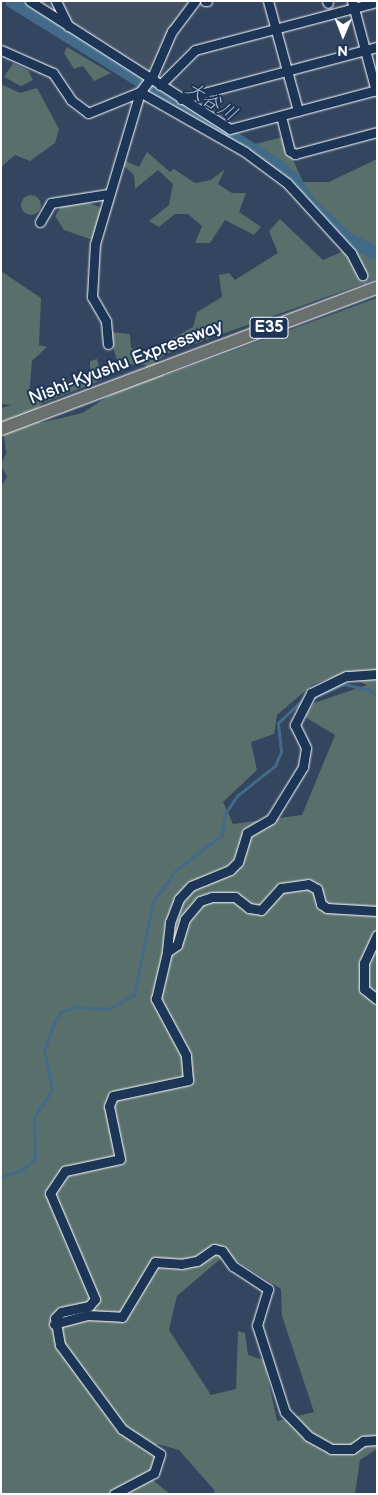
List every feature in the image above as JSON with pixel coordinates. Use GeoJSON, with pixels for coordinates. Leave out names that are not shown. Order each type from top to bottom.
{"type":"FeatureCollection","features":[{"type":"Feature","properties":{"kind":"highway","name":"Nishi-Kyushu Expressway"},"geometry":{"type":"LineString","coordinates":[[1,429],[162,367],[377,288]]}},
{"type":"Feature","properties":{"kind":"street"},"geometry":{"type":"LineString","coordinates":[[30,1],[68,26],[144,85],[288,182],[352,253],[362,275]]}},
{"type":"Feature","properties":{"kind":"street"},"geometry":{"type":"LineString","coordinates":[[56,1],[68,26]]}},
{"type":"Feature","properties":{"kind":"street"},"geometry":{"type":"LineString","coordinates":[[108,344],[106,321],[92,297],[95,244],[108,194],[144,85],[172,31],[196,1]]}},
{"type":"Feature","properties":{"kind":"street"},"geometry":{"type":"LineString","coordinates":[[268,1],[298,111]]}},
{"type":"Feature","properties":{"kind":"street"},"geometry":{"type":"LineString","coordinates":[[160,85],[195,50],[353,5],[377,2]]}},
{"type":"Feature","properties":{"kind":"street"},"geometry":{"type":"LineString","coordinates":[[1,50],[53,72],[71,100],[88,113],[144,85],[160,85],[230,130],[376,91],[353,5]]}},
{"type":"Feature","properties":{"kind":"street"},"geometry":{"type":"LineString","coordinates":[[181,99],[377,47]]}},
{"type":"Feature","properties":{"kind":"street"},"geometry":{"type":"LineString","coordinates":[[281,116],[290,152],[295,154],[377,132]]}},
{"type":"Feature","properties":{"kind":"street"},"geometry":{"type":"LineString","coordinates":[[40,222],[51,203],[108,194]]}},
{"type":"Feature","properties":{"kind":"street"},"geometry":{"type":"LineString","coordinates":[[114,1494],[154,1473],[160,1454],[122,1428],[60,1345],[54,1324],[61,1312],[89,1306],[95,1299],[50,1203],[56,1181],[75,1167],[120,1159],[109,1106],[113,1096],[188,1080],[186,1055],[156,999],[168,952],[170,922],[179,899],[190,886],[230,870],[238,862],[247,833],[271,819],[303,767],[306,748],[295,725],[311,693],[346,676],[377,674]]}},
{"type":"Feature","properties":{"kind":"street"},"geometry":{"type":"LineString","coordinates":[[168,952],[177,945],[185,919],[200,901],[212,897],[234,896],[249,908],[261,910],[281,888],[308,884],[317,889],[321,904],[327,908],[377,911]]}},
{"type":"Feature","properties":{"kind":"street"},"geometry":{"type":"LineString","coordinates":[[377,935],[364,963],[364,989],[377,999]]}},
{"type":"Feature","properties":{"kind":"street"},"geometry":{"type":"LineString","coordinates":[[54,1324],[87,1315],[122,1317],[147,1268],[155,1262],[182,1264],[197,1261],[214,1250],[222,1251],[233,1266],[268,1289],[257,1325],[285,1412],[308,1436],[331,1449],[352,1449],[363,1441],[377,1440]]}},
{"type":"Feature","properties":{"kind":"shaded area"},"geometry":{"type":"Polygon","coordinates":[[[35,1],[191,1],[170,28],[149,73],[35,1]]]}},
{"type":"Feature","properties":{"kind":"green space"},"geometry":{"type":"Polygon","coordinates":[[[67,47],[111,73],[94,81],[83,66],[74,69],[64,53],[67,47]]]}},
{"type":"Feature","properties":{"kind":"green space"},"geometry":{"type":"Polygon","coordinates":[[[13,63],[28,70],[33,80],[21,86],[4,77],[13,63]]]}},
{"type":"Feature","properties":{"kind":"green space"},"geometry":{"type":"Polygon","coordinates":[[[1,84],[20,93],[37,88],[59,129],[55,143],[30,161],[15,155],[1,167],[1,84]]]}},
{"type":"Feature","properties":{"kind":"green space"},"geometry":{"type":"Polygon","coordinates":[[[283,137],[303,182],[329,182],[377,159],[377,279],[166,354],[168,341],[193,327],[197,312],[222,297],[219,275],[229,273],[235,280],[278,253],[269,231],[280,219],[323,260],[360,244],[313,203],[302,182],[251,145],[283,137]]]}},
{"type":"Feature","properties":{"kind":"green space"},"geometry":{"type":"Polygon","coordinates":[[[147,152],[170,172],[174,169],[195,183],[211,180],[225,169],[218,184],[232,193],[246,193],[239,212],[261,227],[254,235],[225,220],[210,243],[195,243],[202,226],[188,214],[175,214],[159,227],[149,221],[169,205],[173,184],[158,170],[135,189],[134,175],[122,164],[123,160],[139,167],[147,152]]]}},
{"type":"Feature","properties":{"kind":"green space"},"geometry":{"type":"Polygon","coordinates":[[[31,195],[38,198],[41,205],[38,212],[31,215],[24,212],[21,205],[24,198],[31,195]]]}},
{"type":"Feature","properties":{"kind":"green space"},"geometry":{"type":"Polygon","coordinates":[[[76,198],[102,208],[93,240],[64,230],[55,216],[65,201],[76,198]]]}},
{"type":"Feature","properties":{"kind":"green space"},"geometry":{"type":"Polygon","coordinates":[[[1,271],[41,298],[39,345],[47,347],[32,361],[29,397],[43,402],[45,390],[90,374],[90,361],[97,359],[102,380],[43,403],[36,410],[40,423],[82,413],[112,394],[110,382],[146,377],[146,365],[118,364],[109,332],[130,334],[131,348],[166,354],[158,361],[164,376],[377,298],[377,1449],[360,1460],[355,1494],[212,1494],[215,1491],[179,1450],[157,1444],[149,1477],[170,1494],[1,1494],[1,487],[7,477],[1,465],[6,453],[1,408],[11,405],[1,404],[1,271]],[[342,674],[312,685],[277,715],[274,734],[251,742],[257,770],[223,802],[233,824],[302,815],[335,735],[305,717],[314,703],[367,685],[342,674]],[[226,1254],[177,1296],[169,1330],[211,1395],[236,1389],[238,1331],[245,1333],[248,1355],[264,1360],[277,1421],[314,1412],[282,1316],[281,1289],[226,1254]]]}},
{"type":"Feature","properties":{"kind":"waterway","name":"大谷川"},"geometry":{"type":"LineString","coordinates":[[12,1],[268,160],[291,177],[309,204],[346,238],[374,252]]}},
{"type":"Feature","properties":{"kind":"waterway"},"geometry":{"type":"LineString","coordinates":[[312,698],[344,684],[370,690],[377,696]]}},
{"type":"Feature","properties":{"kind":"waterway"},"geometry":{"type":"LineString","coordinates":[[1,1177],[22,1170],[35,1158],[34,1117],[52,1090],[44,1050],[54,1023],[61,1012],[75,1007],[109,1009],[134,995],[153,902],[176,870],[222,835],[225,814],[238,795],[275,766],[281,752],[278,723],[304,699]]}},
{"type":"Feature","properties":{"kind":"tunnel"},"geometry":{"type":"LineString","coordinates":[[362,275],[375,292]]}}]}
